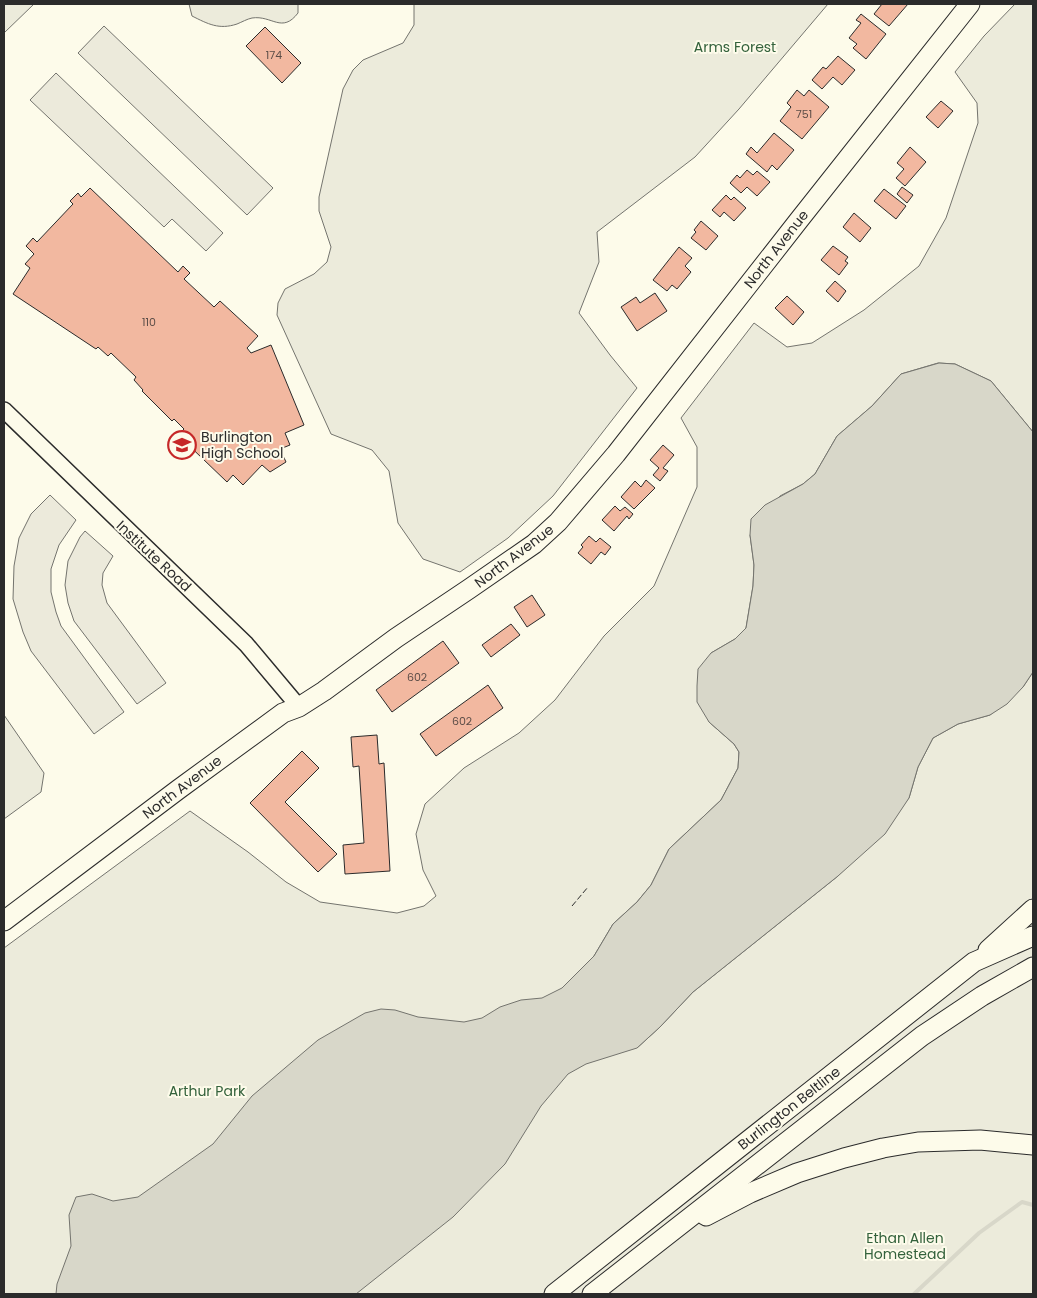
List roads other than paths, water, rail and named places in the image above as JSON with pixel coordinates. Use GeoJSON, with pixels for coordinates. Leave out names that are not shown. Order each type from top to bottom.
{"type":"FeatureCollection","features":[{"type":"Feature","properties":{"kind":"main road","name":"North Avenue"},"geometry":{"type":"LineString","coordinates":[[4,921],[283,713],[299,707],[324,691],[396,638],[526,550],[558,522],[616,454],[798,220],[970,4]]}},
{"type":"Feature","properties":{"kind":"main road"},"geometry":{"type":"LineString","coordinates":[[974,962],[1033,909]]}},
{"type":"Feature","properties":{"kind":"main road","name":"Burlington Beltline"},"geometry":{"type":"LineString","coordinates":[[554,1294],[974,962],[1033,936]]}},
{"type":"Feature","properties":{"kind":"main road","name":"Burlington Beltline"},"geometry":{"type":"LineString","coordinates":[[592,1294],[922,1036],[982,996],[1033,967]]}},
{"type":"Feature","properties":{"kind":"main road"},"geometry":{"type":"LineString","coordinates":[[619,1273],[713,1212],[750,1193],[797,1173],[844,1158],[883,1148],[918,1142],[980,1140],[1033,1145]]}},
{"type":"Feature","properties":{"kind":"street","name":"Institute Road"},"geometry":{"type":"LineString","coordinates":[[4,410],[246,644],[299,707]]}},
{"type":"Feature","properties":{"kind":"waterway"},"geometry":{"type":"LineString","coordinates":[[914,1294],[979,1233],[1022,1202],[1033,1205]]}},
{"type":"Feature","properties":{"kind":"place","name":"Burlington High School"},"geometry":{"type":"Point","coordinates":[182,445]}},
{"type":"Feature","properties":{"kind":"park label","name":"Arms Forest"},"geometry":{"type":"Point","coordinates":[735,47]}},
{"type":"Feature","properties":{"kind":"park label","name":"Arthur Park"},"geometry":{"type":"Point","coordinates":[207,1091]}},
{"type":"Feature","properties":{"kind":"park label","name":"Ethan Allen Homestead"},"geometry":{"type":"Point","coordinates":[905,1246]}}]}
